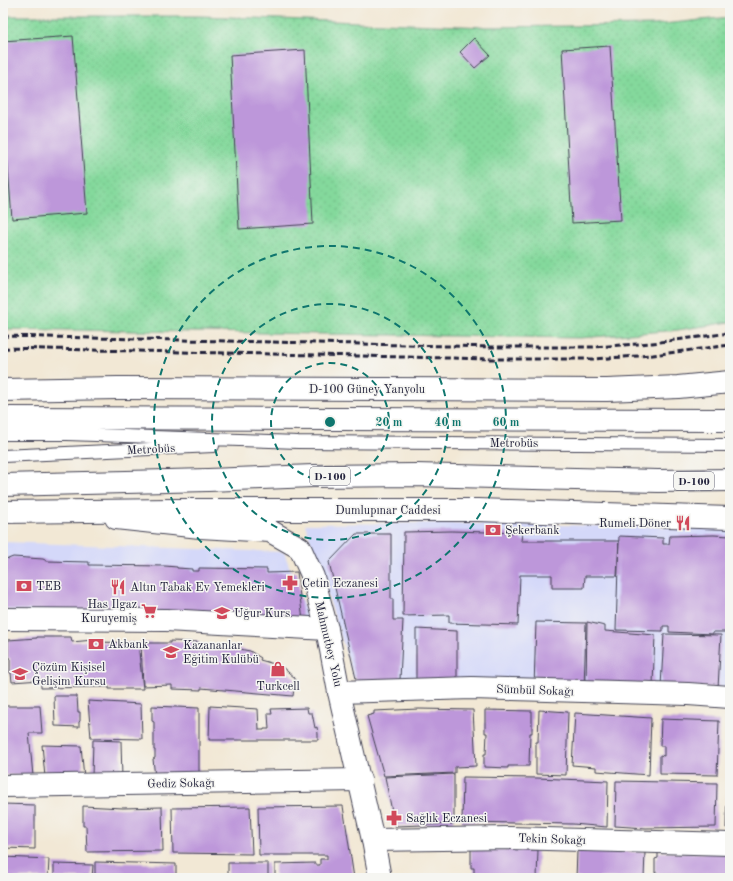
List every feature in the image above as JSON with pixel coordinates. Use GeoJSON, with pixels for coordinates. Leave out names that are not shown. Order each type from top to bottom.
{"type":"FeatureCollection","features":[{"type":"Feature","properties":{"kind":"main road","name":"D-100 Güney Yanyolu"},"geometry":{"type":"LineString","coordinates":[[3,390],[118,388],[607,390],[730,382]]}},
{"type":"Feature","properties":{"kind":"main road"},"geometry":{"type":"LineString","coordinates":[[700,420],[730,414]]}},
{"type":"Feature","properties":{"kind":"main road"},"geometry":{"type":"LineString","coordinates":[[3,418],[730,420]]}},
{"type":"Feature","properties":{"kind":"main road","name":"D-100"},"geometry":{"type":"LineString","coordinates":[[3,484],[208,480],[313,476],[416,475],[658,481],[730,480]]}},
{"type":"Feature","properties":{"kind":"main road"},"geometry":{"type":"LineString","coordinates":[[658,481],[730,490]]}},
{"type":"Feature","properties":{"kind":"main road","name":"Dumlupınar Caddesi"},"geometry":{"type":"LineString","coordinates":[[45,511],[478,510],[730,518]]}},
{"type":"Feature","properties":{"kind":"main road"},"geometry":{"type":"LineString","coordinates":[[3,512],[45,511]]}},
{"type":"Feature","properties":{"kind":"main road","name":"Mahmutbey Yolu"},"geometry":{"type":"LineString","coordinates":[[45,511],[200,527],[270,531],[300,548],[313,577],[326,629],[339,692],[374,840],[380,878]]}},
{"type":"Feature","properties":{"kind":"main road"},"geometry":{"type":"LineString","coordinates":[[3,619],[166,620],[326,629]]}},
{"type":"Feature","properties":{"kind":"main road","name":"Sümbül Sokağı"},"geometry":{"type":"LineString","coordinates":[[339,692],[472,688],[680,694],[730,697]]}},
{"type":"Feature","properties":{"kind":"main road","name":"Gediz Sokağı"},"geometry":{"type":"LineString","coordinates":[[3,786],[360,780]]}},
{"type":"Feature","properties":{"kind":"main road","name":"Tekin Sokağı"},"geometry":{"type":"LineString","coordinates":[[374,840],[510,838],[730,844]]}},
{"type":"Feature","properties":{"kind":"lane","name":"Metrobüs"},"geometry":{"type":"LineString","coordinates":[[3,434],[67,434],[298,442],[730,445]]}},
{"type":"Feature","properties":{"kind":"lane","name":"Metrobüs"},"geometry":{"type":"LineString","coordinates":[[3,456],[298,442]]}},
{"type":"Feature","properties":{"kind":"shaded area"},"geometry":{"type":"Polygon","coordinates":[[[436,523],[730,528],[730,688],[583,681],[354,678],[305,524],[436,523]]]}},
{"type":"Feature","properties":{"kind":"shaded area"},"geometry":{"type":"Polygon","coordinates":[[[3,542],[284,552],[313,632],[3,610],[3,542]]]}},
{"type":"Feature","properties":{"kind":"green space"},"geometry":{"type":"Polygon","coordinates":[[[3,16],[202,16],[486,27],[653,25],[730,17],[730,322],[678,330],[580,338],[3,329],[3,16]]]}},
{"type":"Feature","properties":{"kind":"building"},"geometry":{"type":"Polygon","coordinates":[[[73,36],[87,213],[12,219],[3,103],[3,41],[73,36]]]}},
{"type":"Feature","properties":{"kind":"building"},"geometry":{"type":"Polygon","coordinates":[[[474,38],[490,55],[475,68],[460,52],[474,38]]]}},
{"type":"Feature","properties":{"kind":"building"},"geometry":{"type":"Polygon","coordinates":[[[610,46],[621,220],[572,223],[562,49],[610,46]]]}},
{"type":"Feature","properties":{"kind":"building"},"geometry":{"type":"Polygon","coordinates":[[[305,50],[313,224],[239,229],[230,55],[305,50]]]}},
{"type":"Feature","properties":{"kind":"building"},"geometry":{"type":"Polygon","coordinates":[[[451,531],[522,533],[521,541],[619,541],[617,576],[585,576],[584,588],[552,588],[552,575],[520,575],[518,625],[449,623],[449,615],[403,616],[404,532],[451,531]]]}},
{"type":"Feature","properties":{"kind":"building"},"geometry":{"type":"Polygon","coordinates":[[[356,534],[391,534],[391,599],[393,599],[393,620],[403,620],[400,679],[357,683],[329,562],[356,534]]]}},
{"type":"Feature","properties":{"kind":"building"},"geometry":{"type":"Polygon","coordinates":[[[619,536],[663,538],[663,544],[669,544],[670,536],[730,536],[730,632],[713,632],[713,634],[669,632],[669,626],[663,626],[663,631],[616,630],[619,536]]]}},
{"type":"Feature","properties":{"kind":"building"},"geometry":{"type":"Polygon","coordinates":[[[13,557],[43,559],[47,561],[89,562],[89,565],[165,566],[192,569],[192,571],[199,571],[199,568],[267,569],[267,573],[297,572],[303,621],[3,609],[3,558],[8,559],[13,557]]]}},
{"type":"Feature","properties":{"kind":"building"},"geometry":{"type":"Polygon","coordinates":[[[536,622],[586,623],[584,689],[534,688],[536,622]]]}},
{"type":"Feature","properties":{"kind":"building"},"geometry":{"type":"Polygon","coordinates":[[[587,622],[605,626],[605,631],[655,635],[653,684],[586,687],[587,622]]]}},
{"type":"Feature","properties":{"kind":"building"},"geometry":{"type":"Polygon","coordinates":[[[416,629],[457,631],[457,684],[416,682],[416,629]]]}},
{"type":"Feature","properties":{"kind":"building"},"geometry":{"type":"Polygon","coordinates":[[[664,634],[721,635],[718,688],[661,686],[664,634]]]}},
{"type":"Feature","properties":{"kind":"building"},"geometry":{"type":"Polygon","coordinates":[[[37,637],[71,637],[72,642],[93,640],[96,642],[138,643],[143,689],[109,689],[109,687],[41,688],[41,680],[12,682],[10,673],[10,658],[8,658],[8,640],[37,637]]]}},
{"type":"Feature","properties":{"kind":"building"},"geometry":{"type":"Polygon","coordinates":[[[170,641],[199,642],[199,644],[250,651],[261,658],[260,660],[281,666],[295,678],[293,696],[201,688],[201,690],[172,689],[172,685],[143,686],[141,643],[170,643],[170,641]]]}},
{"type":"Feature","properties":{"kind":"building"},"geometry":{"type":"Polygon","coordinates":[[[54,696],[77,696],[78,712],[80,712],[79,727],[55,726],[54,696]]]}},
{"type":"Feature","properties":{"kind":"building"},"geometry":{"type":"Polygon","coordinates":[[[88,701],[141,704],[142,739],[91,738],[88,701]]]}},
{"type":"Feature","properties":{"kind":"building"},"geometry":{"type":"Polygon","coordinates":[[[3,706],[40,706],[42,733],[29,733],[33,776],[3,775],[3,706]]]}},
{"type":"Feature","properties":{"kind":"building"},"geometry":{"type":"Polygon","coordinates":[[[152,706],[199,708],[199,778],[155,777],[153,759],[155,758],[154,722],[152,721],[152,706]]]}},
{"type":"Feature","properties":{"kind":"building"},"geometry":{"type":"Polygon","coordinates":[[[210,706],[258,709],[259,730],[269,729],[268,714],[272,714],[271,709],[307,708],[308,713],[312,713],[315,728],[317,727],[318,740],[209,740],[210,706]]]}},
{"type":"Feature","properties":{"kind":"building"},"geometry":{"type":"Polygon","coordinates":[[[419,709],[473,710],[476,766],[455,767],[455,773],[384,776],[367,716],[374,714],[374,711],[419,709]]]}},
{"type":"Feature","properties":{"kind":"building"},"geometry":{"type":"Polygon","coordinates":[[[485,710],[532,711],[529,766],[508,766],[508,768],[484,767],[487,733],[485,733],[485,710]]]}},
{"type":"Feature","properties":{"kind":"building"},"geometry":{"type":"Polygon","coordinates":[[[539,710],[568,712],[566,775],[536,774],[536,742],[538,742],[539,710]]]}},
{"type":"Feature","properties":{"kind":"building"},"geometry":{"type":"Polygon","coordinates":[[[575,713],[651,718],[649,775],[596,771],[596,767],[572,765],[575,713]]]}},
{"type":"Feature","properties":{"kind":"building"},"geometry":{"type":"Polygon","coordinates":[[[661,719],[719,721],[717,775],[660,774],[660,755],[664,756],[664,746],[660,746],[661,719]]]}},
{"type":"Feature","properties":{"kind":"building"},"geometry":{"type":"Polygon","coordinates":[[[93,740],[121,741],[122,778],[92,777],[93,740]]]}},
{"type":"Feature","properties":{"kind":"building"},"geometry":{"type":"Polygon","coordinates":[[[42,745],[81,746],[84,777],[45,777],[42,745]]]}},
{"type":"Feature","properties":{"kind":"building"},"geometry":{"type":"Polygon","coordinates":[[[454,774],[454,824],[395,826],[385,777],[454,774]]]}},
{"type":"Feature","properties":{"kind":"building"},"geometry":{"type":"Polygon","coordinates":[[[463,777],[608,781],[607,827],[573,824],[462,822],[463,777]]]}},
{"type":"Feature","properties":{"kind":"building"},"geometry":{"type":"Polygon","coordinates":[[[616,781],[717,783],[716,827],[646,828],[615,826],[616,781]]]}},
{"type":"Feature","properties":{"kind":"building"},"geometry":{"type":"Polygon","coordinates":[[[727,786],[730,786],[730,828],[726,828],[727,786]]]}},
{"type":"Feature","properties":{"kind":"building"},"geometry":{"type":"Polygon","coordinates":[[[3,804],[35,805],[35,849],[3,848],[3,804]]]}},
{"type":"Feature","properties":{"kind":"building"},"geometry":{"type":"Polygon","coordinates":[[[83,806],[123,808],[162,807],[163,851],[87,852],[86,826],[83,826],[83,806]]]}},
{"type":"Feature","properties":{"kind":"building"},"geometry":{"type":"Polygon","coordinates":[[[343,806],[354,878],[275,878],[275,864],[315,863],[315,865],[320,865],[320,859],[327,859],[327,855],[259,855],[258,807],[343,806]]]}},
{"type":"Feature","properties":{"kind":"building"},"geometry":{"type":"Polygon","coordinates":[[[250,807],[252,854],[173,853],[172,808],[250,807]]]}},
{"type":"Feature","properties":{"kind":"building"},"geometry":{"type":"Polygon","coordinates":[[[471,849],[538,850],[537,878],[474,878],[474,868],[471,868],[471,849]]]}},
{"type":"Feature","properties":{"kind":"building"},"geometry":{"type":"Polygon","coordinates":[[[577,851],[645,852],[644,878],[576,878],[577,851]]]}},
{"type":"Feature","properties":{"kind":"building"},"geometry":{"type":"Polygon","coordinates":[[[658,852],[730,853],[730,878],[657,878],[657,872],[655,873],[655,859],[658,858],[658,852]]]}},
{"type":"Feature","properties":{"kind":"building"},"geometry":{"type":"Polygon","coordinates":[[[3,857],[49,859],[48,878],[3,878],[3,857]]]}},
{"type":"Feature","properties":{"kind":"building"},"geometry":{"type":"Polygon","coordinates":[[[95,862],[176,864],[176,878],[95,878],[95,862]]]}},
{"type":"Feature","properties":{"kind":"building"},"geometry":{"type":"Polygon","coordinates":[[[228,863],[268,863],[268,878],[228,878],[228,863]]]}},
{"type":"Feature","properties":{"kind":"building"},"geometry":{"type":"Polygon","coordinates":[[[54,864],[93,865],[92,878],[54,878],[54,864]]]}},
{"type":"Feature","properties":{"kind":"building"},"geometry":{"type":"Polygon","coordinates":[[[212,876],[227,876],[226,878],[212,878],[212,876]]]}},
{"type":"Feature","properties":{"kind":"railway"},"geometry":{"type":"LineString","coordinates":[[3,336],[494,347],[593,347],[652,343],[730,333]]}},
{"type":"Feature","properties":{"kind":"railway"},"geometry":{"type":"LineString","coordinates":[[3,348],[493,359],[593,359],[653,355],[730,345]]}},
{"type":"Feature","properties":{"kind":"place","name":"Rumeli Döner"},"geometry":{"type":"Point","coordinates":[683,523]}},
{"type":"Feature","properties":{"kind":"place","name":"Şekerbank"},"geometry":{"type":"Point","coordinates":[493,530]}},
{"type":"Feature","properties":{"kind":"place","name":"Çetin Eczanesi"},"geometry":{"type":"Point","coordinates":[290,583]}},
{"type":"Feature","properties":{"kind":"place","name":"TEB"},"geometry":{"type":"Point","coordinates":[24,586]}},
{"type":"Feature","properties":{"kind":"place","name":"Altın Tabak Ev Yemekleri"},"geometry":{"type":"Point","coordinates":[118,587]}},
{"type":"Feature","properties":{"kind":"place","name":"Has Ilgaz Kuruyemiş"},"geometry":{"type":"Point","coordinates":[149,611]}},
{"type":"Feature","properties":{"kind":"place","name":"Uğur Kurs"},"geometry":{"type":"Point","coordinates":[222,613]}},
{"type":"Feature","properties":{"kind":"place","name":"Akbank"},"geometry":{"type":"Point","coordinates":[96,644]}},
{"type":"Feature","properties":{"kind":"place","name":"Kazananlar Eğitim Kulübü"},"geometry":{"type":"Point","coordinates":[171,652]}},
{"type":"Feature","properties":{"kind":"place","name":"Turkcell"},"geometry":{"type":"Point","coordinates":[278,669]}},
{"type":"Feature","properties":{"kind":"place","name":"Çözüm Kişisel Gelişim Kursu"},"geometry":{"type":"Point","coordinates":[20,674]}},
{"type":"Feature","properties":{"kind":"place","name":"Sağlık Eczanesi"},"geometry":{"type":"Point","coordinates":[394,818]}}]}
